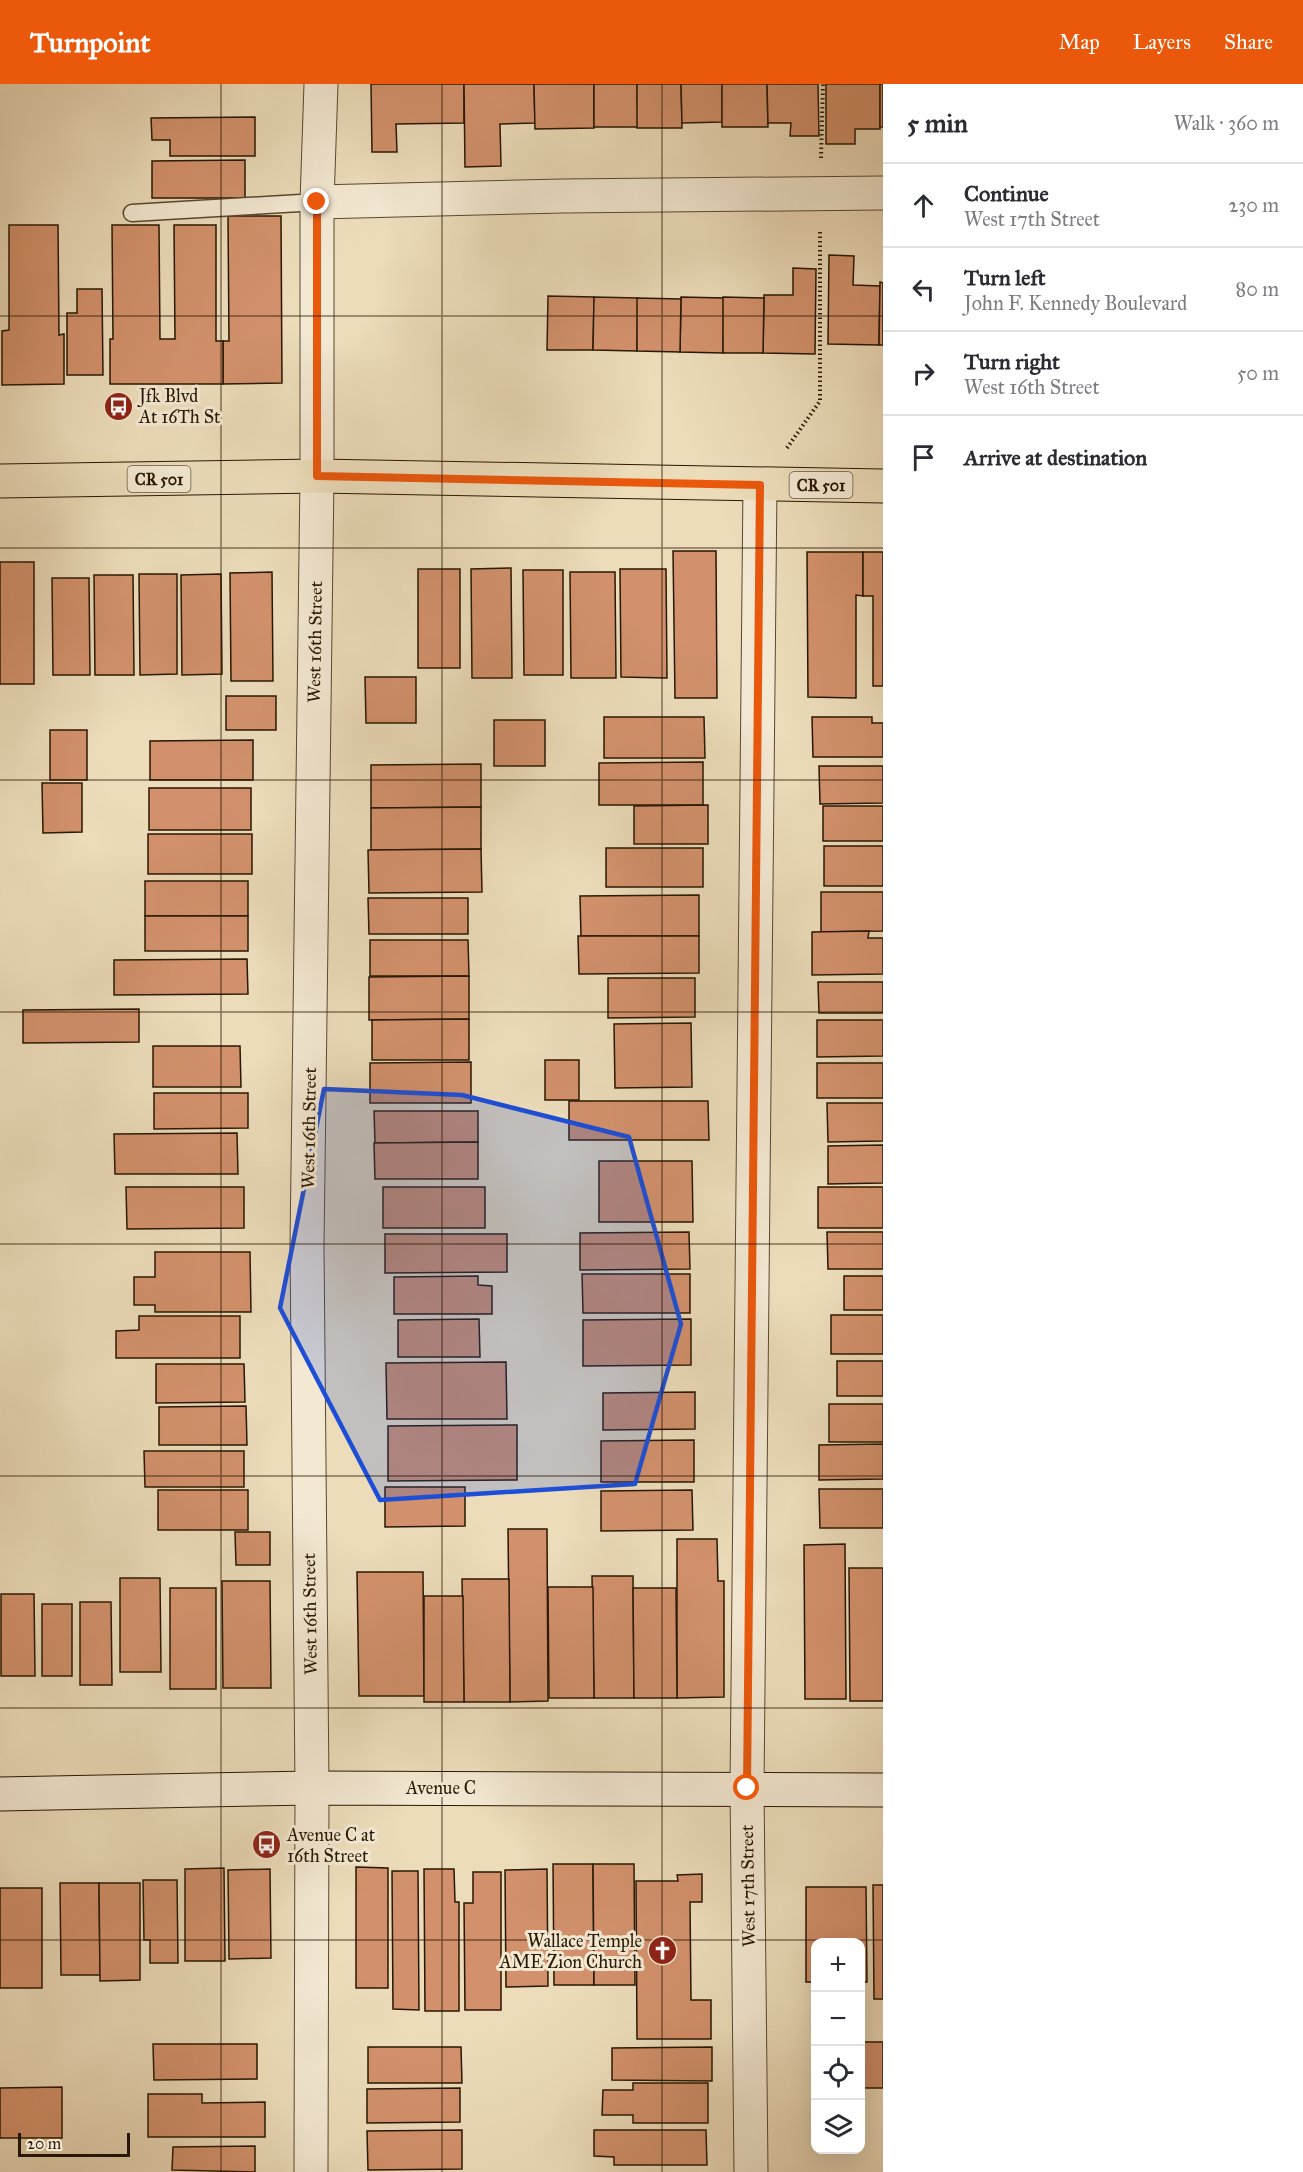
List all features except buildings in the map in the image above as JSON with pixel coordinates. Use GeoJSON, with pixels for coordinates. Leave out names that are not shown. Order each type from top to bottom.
{"type":"FeatureCollection","features":[{"type":"Feature","properties":{"kind":"main road","name":"CR 501"},"geometry":{"type":"LineString","coordinates":[[0,481],[317,476],[883,486]]}},
{"type":"Feature","properties":{"kind":"street","name":"West 16th Street"},"geometry":{"type":"LineString","coordinates":[[311,2172],[312,1788],[307,1246],[317,476],[317,202],[321,84]]}},
{"type":"Feature","properties":{"kind":"street"},"geometry":{"type":"LineString","coordinates":[[317,202],[563,196],[883,193]]}},
{"type":"Feature","properties":{"kind":"street","name":"West 17th Street"},"geometry":{"type":"LineString","coordinates":[[751,2172],[747,1788],[760,485]]}},
{"type":"Feature","properties":{"kind":"street","name":"Avenue C"},"geometry":{"type":"LineString","coordinates":[[0,1794],[312,1788],[883,1790]]}},
{"type":"Feature","properties":{"kind":"lane"},"geometry":{"type":"LineString","coordinates":[[132,213],[317,202]]}},
{"type":"Feature","properties":{"kind":"path"},"geometry":{"type":"LineString","coordinates":[[760,485],[820,401],[823,84]]}},
{"type":"Feature","properties":{"kind":"highlighted area"},"geometry":{"type":"Polygon","coordinates":[[[324,1089],[462,1095],[629,1137],[681,1324],[635,1484],[380,1500],[280,1308],[324,1089]]]}},
{"type":"Feature","properties":{"kind":"place","name":"Jfk Blvd At 16Th St"},"geometry":{"type":"Point","coordinates":[118,406]}},
{"type":"Feature","properties":{"kind":"place","name":"Avenue C at 16th Street"},"geometry":{"type":"Point","coordinates":[266,1845]}},
{"type":"Feature","properties":{"kind":"place","name":"Wallace Temple AME Zion Church"},"geometry":{"type":"Point","coordinates":[663,1951]}},
{"type":"Feature","properties":{"kind":"route"},"geometry":{"type":"LineString","coordinates":[[317,202],[317,476],[760,485],[747,1788]]}}]}
